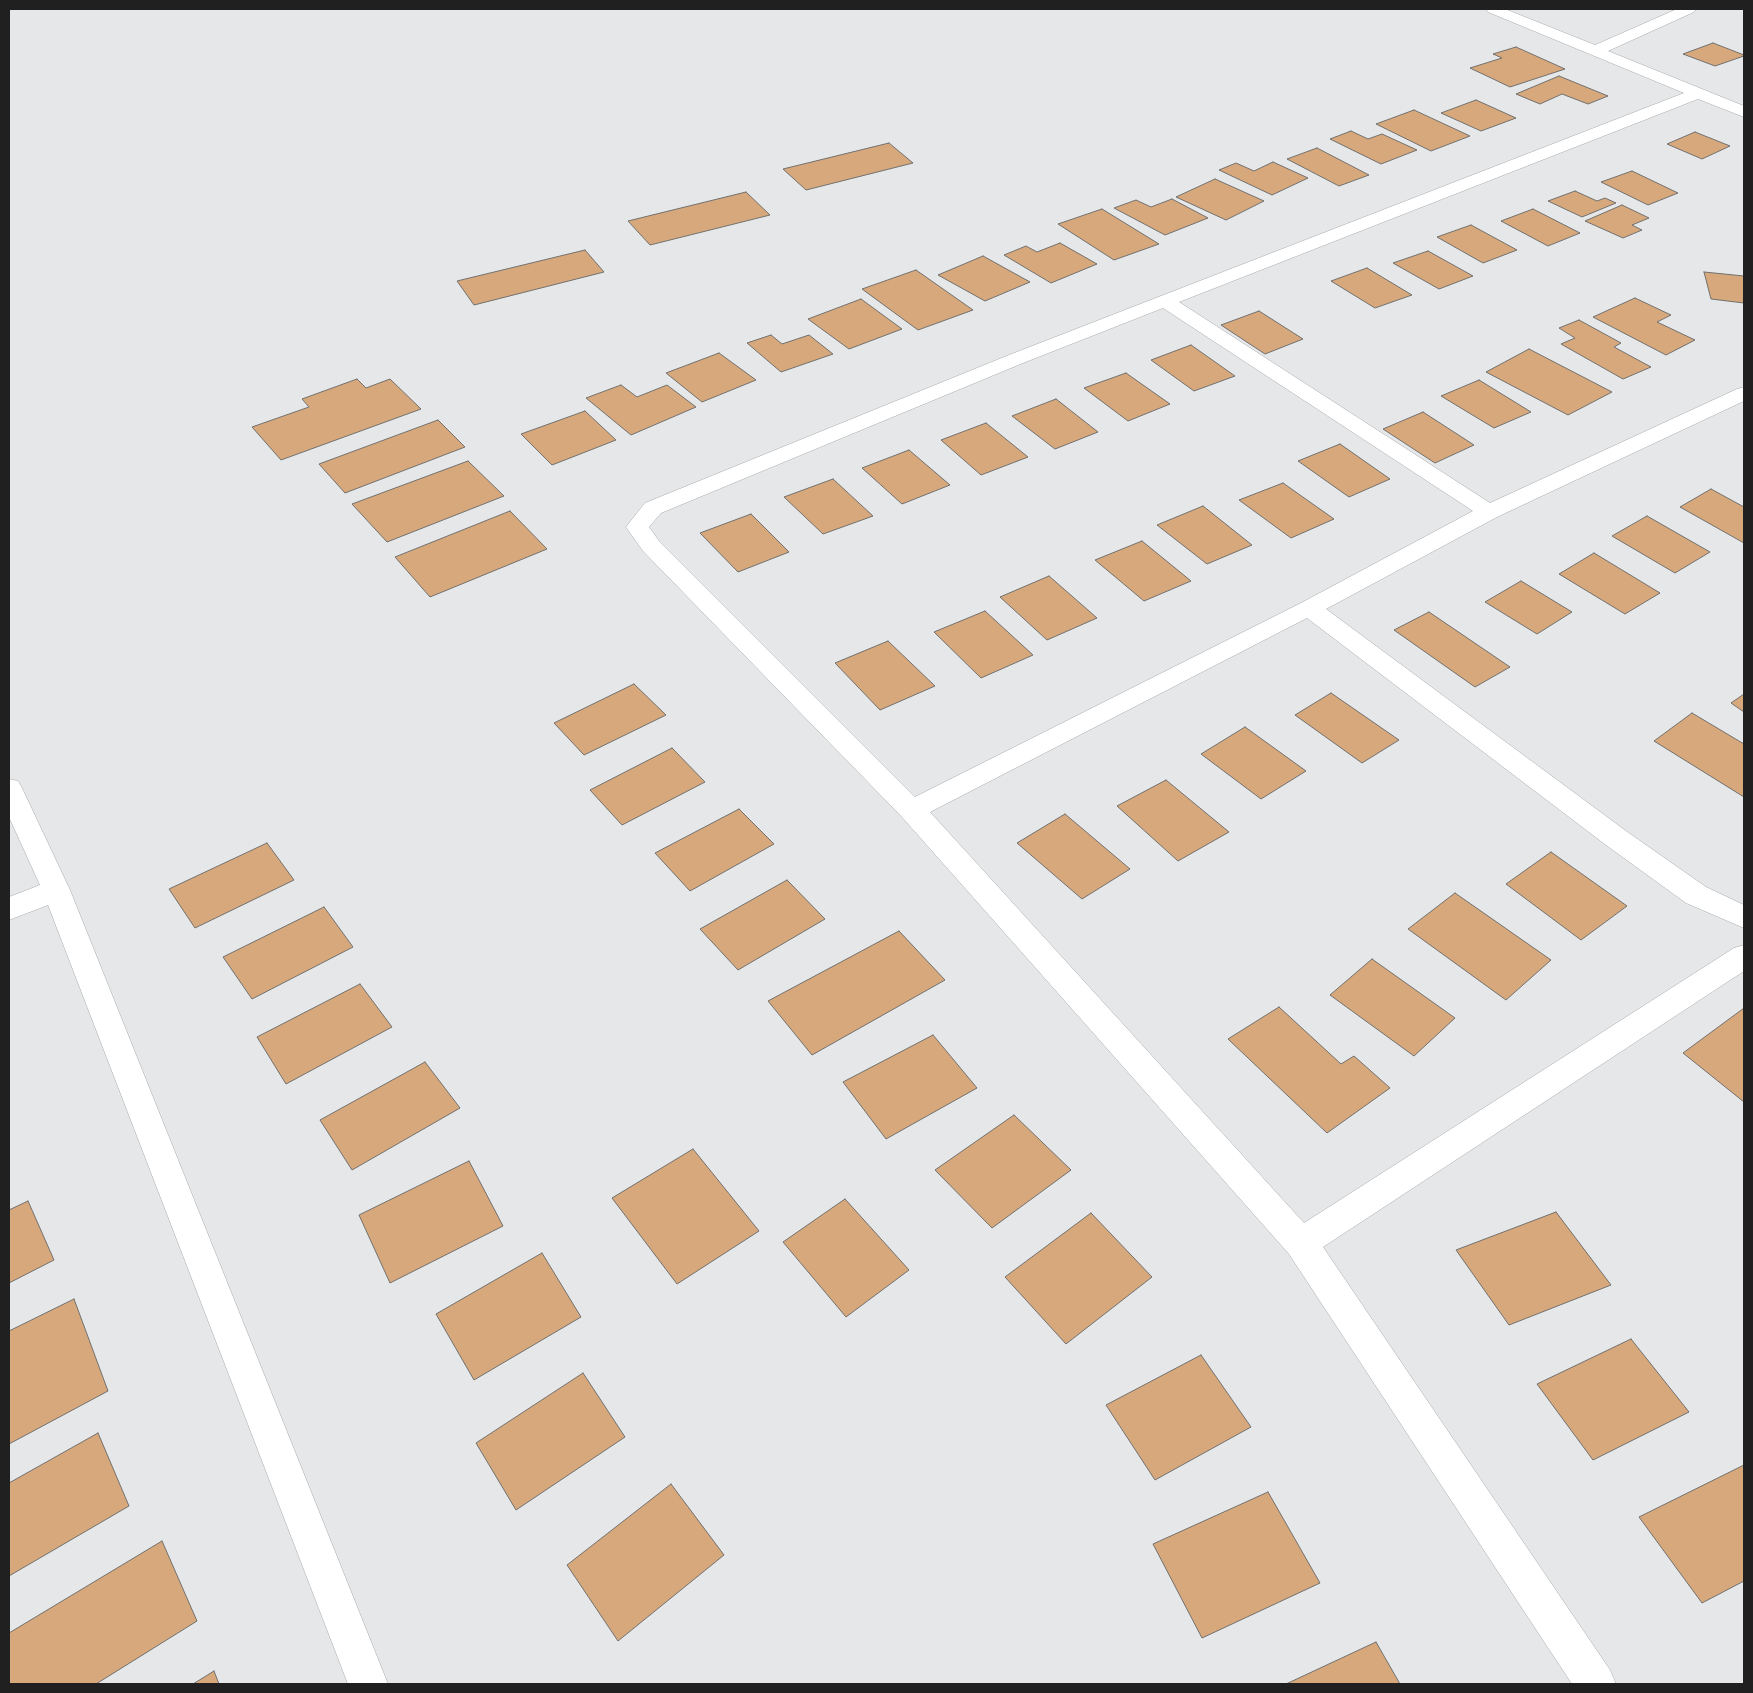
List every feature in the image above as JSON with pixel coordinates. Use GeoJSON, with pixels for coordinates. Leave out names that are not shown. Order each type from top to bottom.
{"type":"FeatureCollection","features":[{"type":"Feature","properties":{"kind":"street"},"geometry":{"type":"LineString","coordinates":[[1493,9],[1744,112]]}},
{"type":"Feature","properties":{"kind":"street"},"geometry":{"type":"LineString","coordinates":[[1595,51],[1689,9]]}},
{"type":"Feature","properties":{"kind":"street"},"geometry":{"type":"LineString","coordinates":[[1596,1684],[1301,1243],[912,810],[651,546],[637,526],[653,508],[1016,359],[1698,94]]}},
{"type":"Feature","properties":{"kind":"street"},"geometry":{"type":"LineString","coordinates":[[1165,301],[1489,512]]}},
{"type":"Feature","properties":{"kind":"street"},"geometry":{"type":"LineString","coordinates":[[912,810],[1309,608],[1489,512],[1744,393]]}},
{"type":"Feature","properties":{"kind":"street"},"geometry":{"type":"LineString","coordinates":[[1309,608],[1616,838],[1696,895],[1744,917]]}},
{"type":"Feature","properties":{"kind":"street"},"geometry":{"type":"LineString","coordinates":[[9,788],[56,890],[368,1684]]}},
{"type":"Feature","properties":{"kind":"street"},"geometry":{"type":"LineString","coordinates":[[9,909],[56,890]]}},
{"type":"Feature","properties":{"kind":"street"},"geometry":{"type":"LineString","coordinates":[[1301,1243],[1744,956]]}},
{"type":"Feature","properties":{"kind":"building"},"geometry":{"type":"Polygon","coordinates":[[[1713,43],[1744,56],[1715,66],[1683,54],[1713,43]]]}},
{"type":"Feature","properties":{"kind":"building"},"geometry":{"type":"Polygon","coordinates":[[[1516,47],[1565,69],[1510,87],[1470,68],[1502,58],[1493,54],[1516,47]]]}},
{"type":"Feature","properties":{"kind":"building"},"geometry":{"type":"Polygon","coordinates":[[[1559,76],[1608,96],[1588,104],[1562,94],[1540,104],[1516,94],[1559,76]]]}},
{"type":"Feature","properties":{"kind":"building"},"geometry":{"type":"Polygon","coordinates":[[[1476,100],[1516,118],[1481,131],[1441,113],[1476,100]]]}},
{"type":"Feature","properties":{"kind":"building"},"geometry":{"type":"Polygon","coordinates":[[[1414,110],[1470,136],[1431,151],[1376,124],[1414,110]]]}},
{"type":"Feature","properties":{"kind":"building"},"geometry":{"type":"Polygon","coordinates":[[[1351,131],[1368,139],[1382,134],[1417,150],[1381,164],[1330,139],[1351,131]]]}},
{"type":"Feature","properties":{"kind":"building"},"geometry":{"type":"Polygon","coordinates":[[[1695,132],[1730,146],[1702,159],[1667,144],[1695,132]]]}},
{"type":"Feature","properties":{"kind":"building"},"geometry":{"type":"Polygon","coordinates":[[[889,143],[913,163],[806,190],[783,169],[889,143]]]}},
{"type":"Feature","properties":{"kind":"building"},"geometry":{"type":"Polygon","coordinates":[[[1317,148],[1369,175],[1339,186],[1287,159],[1317,148]]]}},
{"type":"Feature","properties":{"kind":"building"},"geometry":{"type":"Polygon","coordinates":[[[1273,162],[1308,178],[1272,195],[1219,170],[1236,163],[1254,171],[1273,162]]]}},
{"type":"Feature","properties":{"kind":"building"},"geometry":{"type":"Polygon","coordinates":[[[1632,171],[1678,193],[1648,205],[1601,182],[1632,171]]]}},
{"type":"Feature","properties":{"kind":"building"},"geometry":{"type":"Polygon","coordinates":[[[1215,179],[1264,201],[1226,220],[1176,197],[1215,179]]]}},
{"type":"Feature","properties":{"kind":"building"},"geometry":{"type":"Polygon","coordinates":[[[1575,191],[1597,201],[1605,198],[1616,203],[1582,217],[1548,201],[1575,191]]]}},
{"type":"Feature","properties":{"kind":"building"},"geometry":{"type":"Polygon","coordinates":[[[746,192],[770,215],[650,245],[628,221],[746,192]]]}},
{"type":"Feature","properties":{"kind":"building"},"geometry":{"type":"Polygon","coordinates":[[[1172,199],[1208,218],[1165,235],[1114,208],[1136,200],[1151,207],[1172,199]]]}},
{"type":"Feature","properties":{"kind":"building"},"geometry":{"type":"Polygon","coordinates":[[[1622,205],[1649,218],[1632,225],[1642,230],[1623,238],[1585,221],[1622,205]]]}},
{"type":"Feature","properties":{"kind":"building"},"geometry":{"type":"Polygon","coordinates":[[[1102,209],[1159,244],[1114,260],[1058,224],[1102,209]]]}},
{"type":"Feature","properties":{"kind":"building"},"geometry":{"type":"Polygon","coordinates":[[[1533,209],[1580,233],[1548,246],[1501,221],[1533,209]]]}},
{"type":"Feature","properties":{"kind":"building"},"geometry":{"type":"Polygon","coordinates":[[[1471,225],[1517,250],[1483,263],[1437,237],[1471,225]]]}},
{"type":"Feature","properties":{"kind":"building"},"geometry":{"type":"Polygon","coordinates":[[[1060,243],[1097,264],[1051,283],[1004,255],[1026,246],[1037,252],[1060,243]]]}},
{"type":"Feature","properties":{"kind":"building"},"geometry":{"type":"Polygon","coordinates":[[[585,250],[604,272],[474,305],[457,281],[585,250]]]}},
{"type":"Feature","properties":{"kind":"building"},"geometry":{"type":"Polygon","coordinates":[[[1428,251],[1473,276],[1439,289],[1393,263],[1428,251]]]}},
{"type":"Feature","properties":{"kind":"building"},"geometry":{"type":"Polygon","coordinates":[[[983,256],[1030,282],[985,301],[938,275],[983,256]]]}},
{"type":"Feature","properties":{"kind":"building"},"geometry":{"type":"Polygon","coordinates":[[[1367,268],[1412,295],[1375,308],[1331,281],[1367,268]]]}},
{"type":"Feature","properties":{"kind":"building"},"geometry":{"type":"Polygon","coordinates":[[[916,270],[973,310],[918,330],[862,289],[916,270]]]}},
{"type":"Feature","properties":{"kind":"building"},"geometry":{"type":"Polygon","coordinates":[[[1704,272],[1744,276],[1744,303],[1711,299],[1704,272]]]}},
{"type":"Feature","properties":{"kind":"building"},"geometry":{"type":"Polygon","coordinates":[[[1635,298],[1671,315],[1657,322],[1695,340],[1666,355],[1593,317],[1635,298]]]}},
{"type":"Feature","properties":{"kind":"building"},"geometry":{"type":"Polygon","coordinates":[[[861,299],[902,329],[849,349],[808,319],[861,299]]]}},
{"type":"Feature","properties":{"kind":"building"},"geometry":{"type":"Polygon","coordinates":[[[1259,311],[1303,339],[1265,354],[1221,325],[1259,311]]]}},
{"type":"Feature","properties":{"kind":"building"},"geometry":{"type":"Polygon","coordinates":[[[1579,320],[1621,343],[1614,347],[1651,367],[1623,379],[1561,344],[1575,338],[1559,328],[1579,320]]]}},
{"type":"Feature","properties":{"kind":"building"},"geometry":{"type":"Polygon","coordinates":[[[771,335],[782,344],[809,335],[833,354],[781,372],[747,343],[771,335]]]}},
{"type":"Feature","properties":{"kind":"building"},"geometry":{"type":"Polygon","coordinates":[[[1191,345],[1235,376],[1194,391],[1151,360],[1191,345]]]}},
{"type":"Feature","properties":{"kind":"building"},"geometry":{"type":"Polygon","coordinates":[[[1529,349],[1612,392],[1568,415],[1486,372],[1529,349]]]}},
{"type":"Feature","properties":{"kind":"building"},"geometry":{"type":"Polygon","coordinates":[[[719,353],[756,380],[702,402],[666,373],[719,353]]]}},
{"type":"Feature","properties":{"kind":"building"},"geometry":{"type":"Polygon","coordinates":[[[1126,373],[1170,404],[1128,421],[1084,388],[1126,373]]]}},
{"type":"Feature","properties":{"kind":"building"},"geometry":{"type":"Polygon","coordinates":[[[357,379],[366,388],[390,379],[421,409],[281,460],[252,427],[309,407],[302,399],[357,379]]]}},
{"type":"Feature","properties":{"kind":"building"},"geometry":{"type":"Polygon","coordinates":[[[1479,380],[1531,412],[1494,428],[1441,396],[1479,380]]]}},
{"type":"Feature","properties":{"kind":"building"},"geometry":{"type":"Polygon","coordinates":[[[621,385],[637,397],[667,385],[696,407],[631,435],[586,398],[621,385]]]}},
{"type":"Feature","properties":{"kind":"building"},"geometry":{"type":"Polygon","coordinates":[[[1056,399],[1098,432],[1055,449],[1012,416],[1056,399]]]}},
{"type":"Feature","properties":{"kind":"building"},"geometry":{"type":"Polygon","coordinates":[[[585,411],[616,440],[552,465],[521,434],[585,411]]]}},
{"type":"Feature","properties":{"kind":"building"},"geometry":{"type":"Polygon","coordinates":[[[1423,412],[1474,445],[1435,463],[1383,429],[1423,412]]]}},
{"type":"Feature","properties":{"kind":"building"},"geometry":{"type":"Polygon","coordinates":[[[438,420],[465,447],[345,493],[319,464],[438,420]]]}},
{"type":"Feature","properties":{"kind":"building"},"geometry":{"type":"Polygon","coordinates":[[[986,423],[1028,457],[981,475],[941,440],[986,423]]]}},
{"type":"Feature","properties":{"kind":"building"},"geometry":{"type":"Polygon","coordinates":[[[1340,444],[1390,479],[1349,497],[1298,461],[1340,444]]]}},
{"type":"Feature","properties":{"kind":"building"},"geometry":{"type":"Polygon","coordinates":[[[909,450],[950,485],[902,504],[862,468],[909,450]]]}},
{"type":"Feature","properties":{"kind":"building"},"geometry":{"type":"Polygon","coordinates":[[[468,461],[504,496],[387,542],[352,504],[468,461]]]}},
{"type":"Feature","properties":{"kind":"building"},"geometry":{"type":"Polygon","coordinates":[[[833,479],[873,516],[823,534],[784,497],[833,479]]]}},
{"type":"Feature","properties":{"kind":"building"},"geometry":{"type":"Polygon","coordinates":[[[1283,483],[1334,519],[1291,538],[1239,500],[1283,483]]]}},
{"type":"Feature","properties":{"kind":"building"},"geometry":{"type":"Polygon","coordinates":[[[1711,489],[1744,507],[1744,543],[1680,507],[1711,489]]]}},
{"type":"Feature","properties":{"kind":"building"},"geometry":{"type":"Polygon","coordinates":[[[1203,506],[1252,545],[1207,564],[1157,525],[1203,506]]]}},
{"type":"Feature","properties":{"kind":"building"},"geometry":{"type":"Polygon","coordinates":[[[510,511],[547,549],[430,597],[395,557],[510,511]]]}},
{"type":"Feature","properties":{"kind":"building"},"geometry":{"type":"Polygon","coordinates":[[[751,514],[789,552],[738,572],[700,533],[751,514]]]}},
{"type":"Feature","properties":{"kind":"building"},"geometry":{"type":"Polygon","coordinates":[[[1647,516],[1710,552],[1675,573],[1612,536],[1647,516]]]}},
{"type":"Feature","properties":{"kind":"building"},"geometry":{"type":"Polygon","coordinates":[[[1142,541],[1191,581],[1144,601],[1095,560],[1142,541]]]}},
{"type":"Feature","properties":{"kind":"building"},"geometry":{"type":"Polygon","coordinates":[[[1594,553],[1660,593],[1625,614],[1559,574],[1594,553]]]}},
{"type":"Feature","properties":{"kind":"building"},"geometry":{"type":"Polygon","coordinates":[[[1049,576],[1097,618],[1047,640],[1000,597],[1049,576]]]}},
{"type":"Feature","properties":{"kind":"building"},"geometry":{"type":"Polygon","coordinates":[[[1521,581],[1572,612],[1537,634],[1485,602],[1521,581]]]}},
{"type":"Feature","properties":{"kind":"building"},"geometry":{"type":"Polygon","coordinates":[[[985,611],[1033,655],[981,678],[934,632],[985,611]]]}},
{"type":"Feature","properties":{"kind":"building"},"geometry":{"type":"Polygon","coordinates":[[[1429,612],[1510,667],[1475,687],[1394,630],[1429,612]]]}},
{"type":"Feature","properties":{"kind":"building"},"geometry":{"type":"Polygon","coordinates":[[[888,641],[935,686],[880,710],[835,663],[888,641]]]}},
{"type":"Feature","properties":{"kind":"building"},"geometry":{"type":"Polygon","coordinates":[[[634,684],[666,715],[584,755],[554,723],[634,684]]]}},
{"type":"Feature","properties":{"kind":"building"},"geometry":{"type":"Polygon","coordinates":[[[1331,693],[1399,740],[1362,763],[1295,715],[1331,693]]]}},
{"type":"Feature","properties":{"kind":"building"},"geometry":{"type":"Polygon","coordinates":[[[1744,694],[1744,712],[1731,703],[1744,694]]]}},
{"type":"Feature","properties":{"kind":"building"},"geometry":{"type":"Polygon","coordinates":[[[1692,713],[1744,744],[1744,797],[1654,741],[1692,713]]]}},
{"type":"Feature","properties":{"kind":"building"},"geometry":{"type":"Polygon","coordinates":[[[1245,727],[1306,771],[1261,799],[1201,754],[1245,727]]]}},
{"type":"Feature","properties":{"kind":"building"},"geometry":{"type":"Polygon","coordinates":[[[672,748],[705,782],[622,825],[590,790],[672,748]]]}},
{"type":"Feature","properties":{"kind":"building"},"geometry":{"type":"Polygon","coordinates":[[[1166,780],[1229,832],[1178,861],[1117,806],[1166,780]]]}},
{"type":"Feature","properties":{"kind":"building"},"geometry":{"type":"Polygon","coordinates":[[[739,809],[774,844],[690,891],[655,853],[739,809]]]}},
{"type":"Feature","properties":{"kind":"building"},"geometry":{"type":"Polygon","coordinates":[[[1065,814],[1130,869],[1082,899],[1017,843],[1065,814]]]}},
{"type":"Feature","properties":{"kind":"building"},"geometry":{"type":"Polygon","coordinates":[[[267,843],[294,880],[195,928],[169,889],[267,843]]]}},
{"type":"Feature","properties":{"kind":"building"},"geometry":{"type":"Polygon","coordinates":[[[1551,852],[1627,906],[1581,940],[1506,884],[1551,852]]]}},
{"type":"Feature","properties":{"kind":"building"},"geometry":{"type":"Polygon","coordinates":[[[787,880],[825,919],[738,970],[700,929],[787,880]]]}},
{"type":"Feature","properties":{"kind":"building"},"geometry":{"type":"Polygon","coordinates":[[[1455,893],[1551,960],[1506,1000],[1408,929],[1455,893]]]}},
{"type":"Feature","properties":{"kind":"building"},"geometry":{"type":"Polygon","coordinates":[[[324,907],[353,947],[252,999],[223,957],[324,907]]]}},
{"type":"Feature","properties":{"kind":"building"},"geometry":{"type":"Polygon","coordinates":[[[899,931],[945,980],[812,1055],[768,1001],[899,931]]]}},
{"type":"Feature","properties":{"kind":"building"},"geometry":{"type":"Polygon","coordinates":[[[1372,959],[1455,1018],[1414,1056],[1330,995],[1372,959]]]}},
{"type":"Feature","properties":{"kind":"building"},"geometry":{"type":"Polygon","coordinates":[[[360,984],[392,1027],[286,1084],[257,1037],[360,984]]]}},
{"type":"Feature","properties":{"kind":"building"},"geometry":{"type":"Polygon","coordinates":[[[1279,1007],[1341,1064],[1354,1056],[1390,1088],[1327,1133],[1228,1039],[1279,1007]]]}},
{"type":"Feature","properties":{"kind":"building"},"geometry":{"type":"Polygon","coordinates":[[[1744,1008],[1744,1102],[1683,1053],[1744,1008]]]}},
{"type":"Feature","properties":{"kind":"building"},"geometry":{"type":"Polygon","coordinates":[[[933,1035],[977,1088],[886,1139],[843,1082],[933,1035]]]}},
{"type":"Feature","properties":{"kind":"building"},"geometry":{"type":"Polygon","coordinates":[[[425,1062],[460,1108],[352,1170],[320,1120],[425,1062]]]}},
{"type":"Feature","properties":{"kind":"building"},"geometry":{"type":"Polygon","coordinates":[[[1014,1115],[1071,1170],[992,1228],[935,1170],[1014,1115]]]}},
{"type":"Feature","properties":{"kind":"building"},"geometry":{"type":"Polygon","coordinates":[[[693,1149],[759,1231],[677,1284],[612,1198],[693,1149]]]}},
{"type":"Feature","properties":{"kind":"building"},"geometry":{"type":"Polygon","coordinates":[[[469,1161],[503,1226],[390,1283],[359,1215],[469,1161]]]}},
{"type":"Feature","properties":{"kind":"building"},"geometry":{"type":"Polygon","coordinates":[[[845,1199],[909,1270],[846,1317],[783,1242],[845,1199]]]}},
{"type":"Feature","properties":{"kind":"building"},"geometry":{"type":"Polygon","coordinates":[[[28,1201],[54,1260],[9,1283],[9,1210],[28,1201]]]}},
{"type":"Feature","properties":{"kind":"building"},"geometry":{"type":"Polygon","coordinates":[[[1556,1212],[1611,1285],[1509,1325],[1456,1250],[1556,1212]]]}},
{"type":"Feature","properties":{"kind":"building"},"geometry":{"type":"Polygon","coordinates":[[[1091,1213],[1152,1277],[1066,1344],[1005,1277],[1091,1213]]]}},
{"type":"Feature","properties":{"kind":"building"},"geometry":{"type":"Polygon","coordinates":[[[542,1253],[581,1317],[474,1380],[436,1314],[542,1253]]]}},
{"type":"Feature","properties":{"kind":"building"},"geometry":{"type":"Polygon","coordinates":[[[74,1299],[108,1391],[9,1444],[9,1331],[74,1299]]]}},
{"type":"Feature","properties":{"kind":"building"},"geometry":{"type":"Polygon","coordinates":[[[1631,1339],[1689,1412],[1593,1460],[1537,1384],[1631,1339]]]}},
{"type":"Feature","properties":{"kind":"building"},"geometry":{"type":"Polygon","coordinates":[[[1201,1355],[1251,1427],[1155,1480],[1106,1405],[1201,1355]]]}},
{"type":"Feature","properties":{"kind":"building"},"geometry":{"type":"Polygon","coordinates":[[[583,1373],[625,1437],[516,1510],[476,1443],[583,1373]]]}},
{"type":"Feature","properties":{"kind":"building"},"geometry":{"type":"Polygon","coordinates":[[[98,1433],[129,1506],[9,1576],[9,1483],[98,1433]]]}},
{"type":"Feature","properties":{"kind":"building"},"geometry":{"type":"Polygon","coordinates":[[[1744,1465],[1744,1581],[1702,1603],[1639,1517],[1744,1465]]]}},
{"type":"Feature","properties":{"kind":"building"},"geometry":{"type":"Polygon","coordinates":[[[671,1484],[724,1555],[618,1641],[567,1565],[671,1484]]]}},
{"type":"Feature","properties":{"kind":"building"},"geometry":{"type":"Polygon","coordinates":[[[1268,1492],[1320,1583],[1202,1638],[1153,1544],[1268,1492]]]}},
{"type":"Feature","properties":{"kind":"building"},"geometry":{"type":"Polygon","coordinates":[[[162,1541],[197,1621],[96,1684],[9,1684],[9,1633],[162,1541]]]}},
{"type":"Feature","properties":{"kind":"building"},"geometry":{"type":"Polygon","coordinates":[[[1376,1642],[1400,1684],[1286,1684],[1376,1642]]]}},
{"type":"Feature","properties":{"kind":"building"},"geometry":{"type":"Polygon","coordinates":[[[214,1671],[219,1684],[193,1684],[214,1671]]]}}]}
